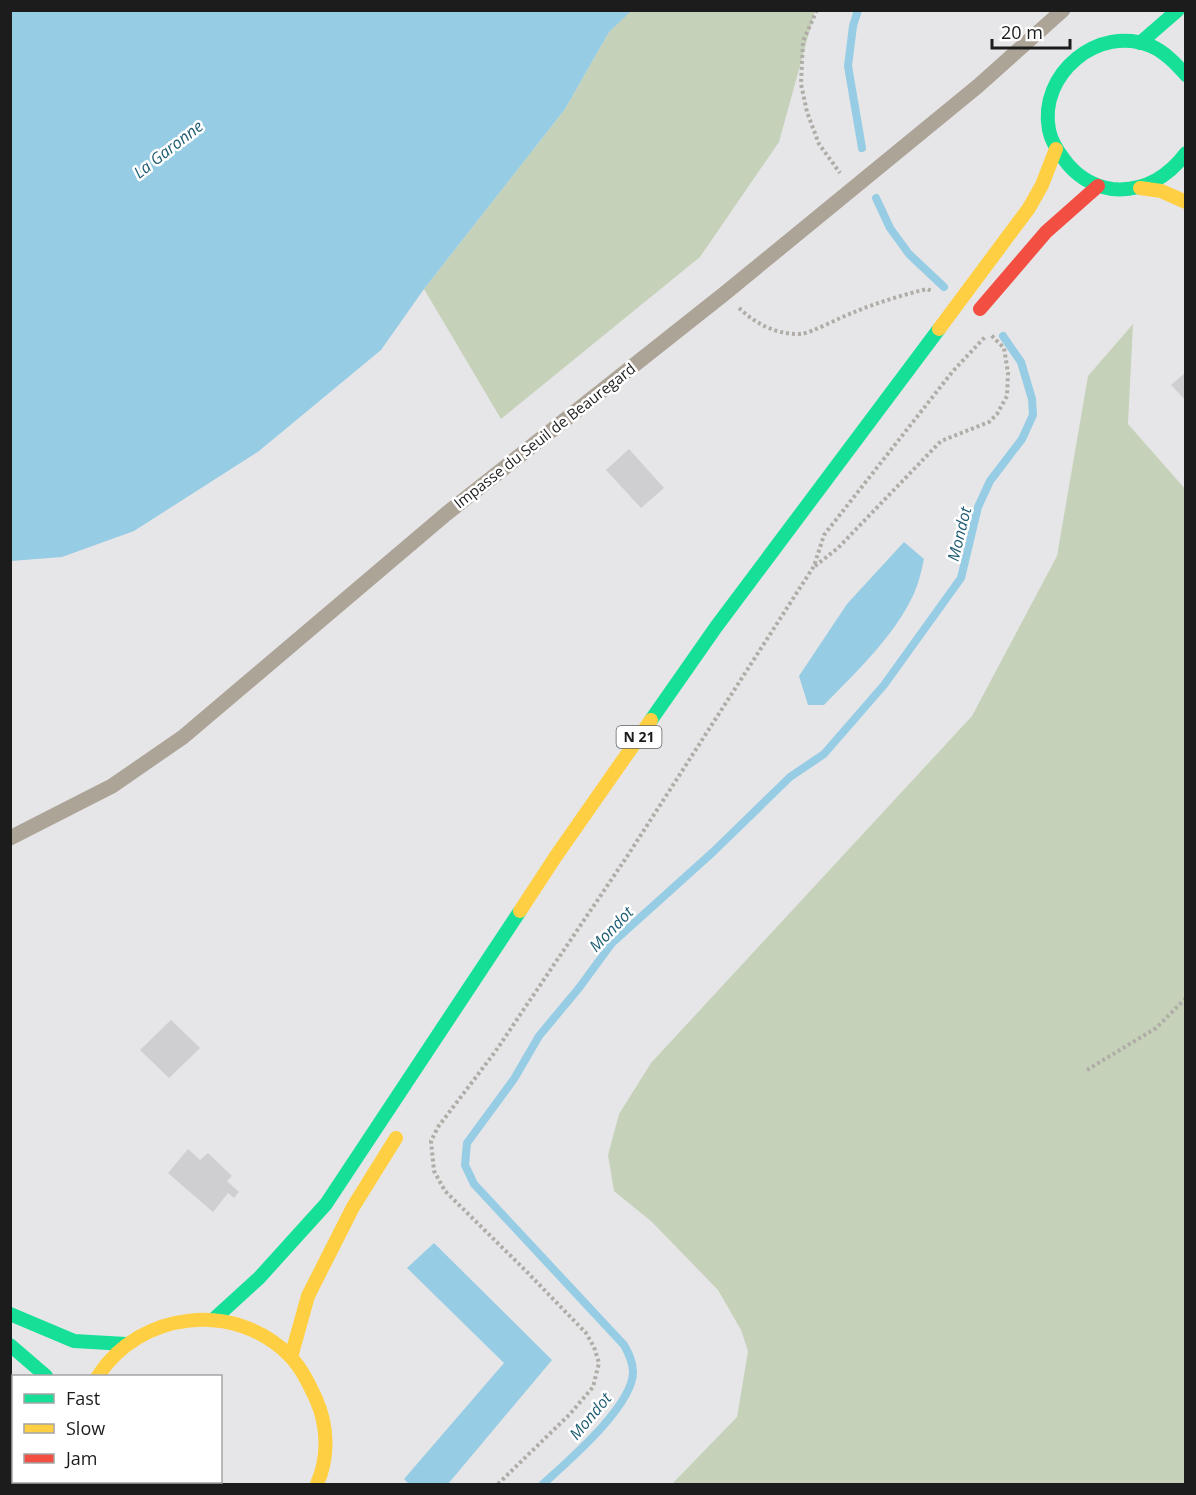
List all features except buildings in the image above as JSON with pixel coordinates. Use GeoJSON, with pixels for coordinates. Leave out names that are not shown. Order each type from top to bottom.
{"type":"FeatureCollection","features":[{"type":"Feature","properties":{"kind":"main road"},"geometry":{"type":"LineString","coordinates":[[1140,43],[1178,10]]}},
{"type":"Feature","properties":{"kind":"main road"},"geometry":{"type":"LineString","coordinates":[[1185,75],[1172,59],[1155,48],[1140,43],[1114,41],[1095,46],[1077,56],[1063,71],[1053,89],[1048,109],[1049,129],[1056,148],[1067,165],[1081,177],[1098,186],[1126,190],[1140,188],[1161,179],[1179,164],[1185,153]]}},
{"type":"Feature","properties":{"kind":"main road","name":"N 21"},"geometry":{"type":"LineString","coordinates":[[213,1319],[259,1278],[326,1204],[556,856],[716,627],[1029,208],[1042,185],[1056,148]]}},
{"type":"Feature","properties":{"kind":"main road"},"geometry":{"type":"LineString","coordinates":[[973,318],[1046,232],[1098,186]]}},
{"type":"Feature","properties":{"kind":"main road"},"geometry":{"type":"LineString","coordinates":[[1140,188],[1161,191],[1185,202]]}},
{"type":"Feature","properties":{"kind":"main road"},"geometry":{"type":"LineString","coordinates":[[291,1357],[308,1296],[353,1207],[403,1127]]}},
{"type":"Feature","properties":{"kind":"main road"},"geometry":{"type":"LineString","coordinates":[[10,1314],[74,1341],[126,1344]]}},
{"type":"Feature","properties":{"kind":"main road"},"geometry":{"type":"LineString","coordinates":[[99,1375],[126,1344],[153,1329],[182,1320],[213,1319],[243,1325],[269,1338],[291,1357],[313,1389],[325,1426],[324,1464],[317,1485]]}},
{"type":"Feature","properties":{"kind":"main road"},"geometry":{"type":"LineString","coordinates":[[10,1345],[44,1375]]}},
{"type":"Feature","properties":{"kind":"lane","name":"Impasse du Seuil de Beauregard"},"geometry":{"type":"LineString","coordinates":[[10,838],[112,786],[183,737],[446,514],[724,294],[978,87],[1063,10]]}},
{"type":"Feature","properties":{"kind":"path"},"geometry":{"type":"LineString","coordinates":[[817,10],[803,40],[801,84],[807,112],[819,144],[843,176]]}},
{"type":"Feature","properties":{"kind":"path"},"geometry":{"type":"LineString","coordinates":[[724,294],[748,317],[771,330],[802,334],[854,312],[912,293],[927,289],[936,293]]}},
{"type":"Feature","properties":{"kind":"path"},"geometry":{"type":"LineString","coordinates":[[498,1485],[570,1414],[593,1387],[599,1363],[586,1333],[445,1191],[434,1171],[431,1140],[438,1127],[495,1052],[628,855],[814,566],[824,536],[953,371],[993,328]]}},
{"type":"Feature","properties":{"kind":"path"},"geometry":{"type":"LineString","coordinates":[[814,566],[838,548],[941,441],[989,422],[997,414],[1007,396],[1008,373],[1004,348],[991,335]]}},
{"type":"Feature","properties":{"kind":"path"},"geometry":{"type":"LineString","coordinates":[[1087,1070],[1156,1028],[1185,998]]}},
{"type":"Feature","properties":{"kind":"green space"},"geometry":{"type":"Polygon","coordinates":[[[629,11],[815,11],[779,142],[700,257],[501,419],[424,289],[565,109],[609,32],[629,11]]]}},
{"type":"Feature","properties":{"kind":"green space"},"geometry":{"type":"Polygon","coordinates":[[[1133,324],[1128,424],[1186,490],[1185,1484],[672,1484],[737,1417],[748,1351],[741,1330],[718,1290],[652,1222],[614,1191],[608,1155],[619,1114],[651,1063],[972,716],[1057,556],[1088,376],[1133,324]]]}},
{"type":"Feature","properties":{"kind":"water","name":"La Garonne"},"geometry":{"type":"Polygon","coordinates":[[[11,10],[631,11],[609,32],[565,109],[424,289],[381,350],[259,451],[134,531],[62,557],[11,561],[11,10]]]}},
{"type":"Feature","properties":{"kind":"water"},"geometry":{"type":"Polygon","coordinates":[[[904,542],[924,559],[917,586],[900,619],[876,650],[824,705],[808,705],[799,676],[847,604],[904,542]]]}},
{"type":"Feature","properties":{"kind":"water"},"geometry":{"type":"Polygon","coordinates":[[[434,1243],[552,1360],[448,1484],[409,1484],[404,1479],[504,1363],[407,1268],[434,1243]]]}},
{"type":"Feature","properties":{"kind":"waterway","name":"Mondot"},"geometry":{"type":"LineString","coordinates":[[858,10],[853,26],[848,66],[862,148]]}},
{"type":"Feature","properties":{"kind":"waterway"},"geometry":{"type":"LineString","coordinates":[[876,198],[890,228],[909,254],[944,287]]}},
{"type":"Feature","properties":{"kind":"waterway","name":"Mondot"},"geometry":{"type":"LineString","coordinates":[[543,1484],[611,1417],[630,1386],[632,1365],[624,1345],[474,1184],[465,1165],[467,1143],[514,1079],[539,1036],[579,988],[612,943],[713,852],[790,777],[824,754],[884,685],[961,578],[978,507],[990,481],[1022,439],[1033,415],[1032,399],[1021,362],[1003,336]]}},
{"type":"Feature","properties":{"kind":"traffic: fast"},"geometry":{"type":"LineString","coordinates":[[1140,43],[1178,10]]}},
{"type":"Feature","properties":{"kind":"traffic: fast"},"geometry":{"type":"LineString","coordinates":[[1186,75],[1166,55],[1151,46],[1131,41],[1112,42],[1093,48],[1076,59],[1063,73],[1053,90],[1048,109],[1049,130],[1059,152],[1079,174],[1098,185],[1112,189],[1144,185],[1163,176],[1186,153]]}},
{"type":"Feature","properties":{"kind":"traffic: fast"},"geometry":{"type":"LineString","coordinates":[[651,720],[716,627],[939,329]]}},
{"type":"Feature","properties":{"kind":"traffic: fast"},"geometry":{"type":"LineString","coordinates":[[214,1319],[259,1278],[326,1204],[520,911]]}},
{"type":"Feature","properties":{"kind":"traffic: fast"},"geometry":{"type":"LineString","coordinates":[[10,1314],[74,1341],[126,1344]]}},
{"type":"Feature","properties":{"kind":"traffic: fast"},"geometry":{"type":"LineString","coordinates":[[10,1345],[45,1375]]}},
{"type":"Feature","properties":{"kind":"traffic: slow"},"geometry":{"type":"LineString","coordinates":[[939,329],[1029,208],[1042,185],[1056,149]]}},
{"type":"Feature","properties":{"kind":"traffic: slow"},"geometry":{"type":"LineString","coordinates":[[1140,188],[1161,191],[1186,202]]}},
{"type":"Feature","properties":{"kind":"traffic: slow"},"geometry":{"type":"LineString","coordinates":[[520,911],[651,720]]}},
{"type":"Feature","properties":{"kind":"traffic: slow"},"geometry":{"type":"LineString","coordinates":[[291,1357],[308,1296],[353,1207],[396,1138]]}},
{"type":"Feature","properties":{"kind":"traffic: slow"},"geometry":{"type":"LineString","coordinates":[[99,1375],[116,1354],[138,1338],[163,1326],[189,1321],[216,1321],[243,1326],[268,1338],[290,1356],[298,1366],[320,1409],[325,1431],[325,1452],[317,1484]]}},
{"type":"Feature","properties":{"kind":"traffic: jam"},"geometry":{"type":"LineString","coordinates":[[980,309],[1046,232],[1098,186]]}}]}
